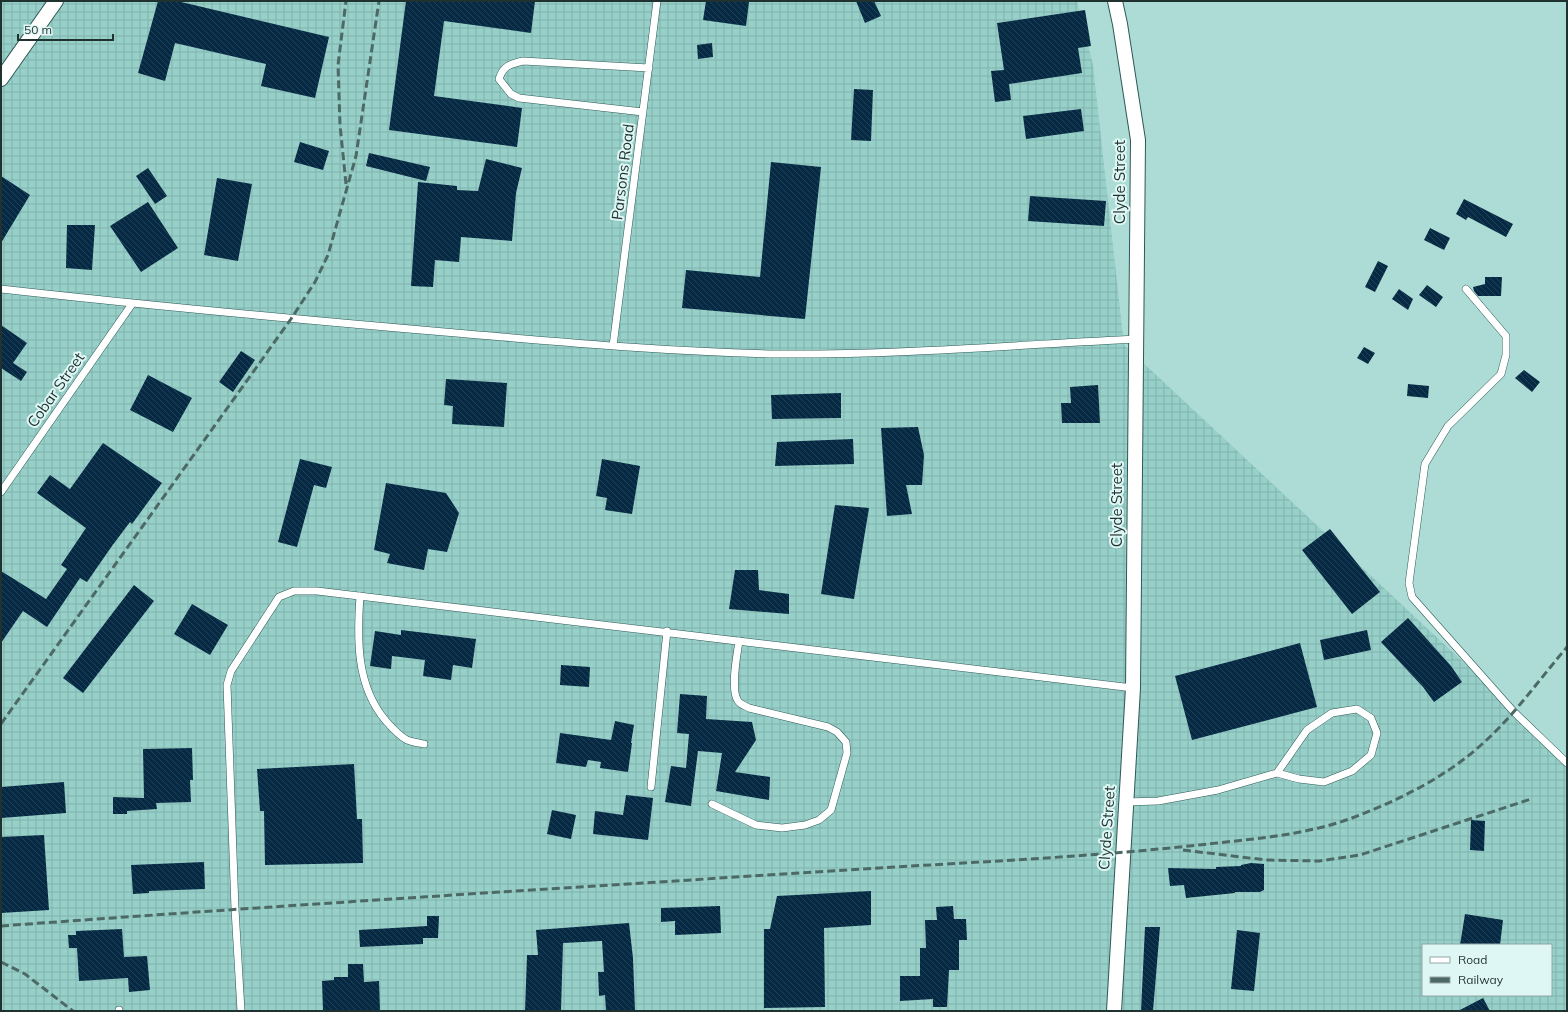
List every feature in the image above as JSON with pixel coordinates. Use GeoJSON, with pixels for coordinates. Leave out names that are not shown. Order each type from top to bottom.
{"type":"FeatureCollection","features":[{"type":"Feature","properties":{"kind":"street"},"geometry":{"type":"LineString","coordinates":[[1,79],[56,1]]}},
{"type":"Feature","properties":{"kind":"street","name":"Clyde Street"},"geometry":{"type":"LineString","coordinates":[[1114,1011],[1133,688],[1138,140],[1115,1]]}},
{"type":"Feature","properties":{"kind":"lane","name":"Parsons Road"},"geometry":{"type":"LineString","coordinates":[[613,346],[658,1]]}},
{"type":"Feature","properties":{"kind":"lane"},"geometry":{"type":"LineString","coordinates":[[644,112],[519,98],[512,94],[499,79],[501,70],[509,64],[523,61],[649,68]]}},
{"type":"Feature","properties":{"kind":"lane"},"geometry":{"type":"LineString","coordinates":[[1,289],[132,304],[613,346],[775,354],[886,352],[1136,339]]}},
{"type":"Feature","properties":{"kind":"lane"},"geometry":{"type":"LineString","coordinates":[[1466,289],[1506,336],[1506,355],[1501,374],[1448,426],[1425,464],[1409,583],[1412,597],[1513,711],[1567,763]]}},
{"type":"Feature","properties":{"kind":"lane","name":"Cobar Street"},"geometry":{"type":"LineString","coordinates":[[1,492],[132,304]]}},
{"type":"Feature","properties":{"kind":"lane"},"geometry":{"type":"LineString","coordinates":[[241,1011],[235,909],[227,685],[231,671],[279,597],[294,591],[318,591],[667,631],[1133,688]]}},
{"type":"Feature","properties":{"kind":"lane"},"geometry":{"type":"LineString","coordinates":[[360,596],[359,648],[368,694],[381,714],[395,731],[407,740],[424,744]]}},
{"type":"Feature","properties":{"kind":"lane"},"geometry":{"type":"LineString","coordinates":[[651,787],[667,631]]}},
{"type":"Feature","properties":{"kind":"lane"},"geometry":{"type":"LineString","coordinates":[[712,804],[756,825],[782,828],[805,825],[819,820],[831,810],[847,753],[846,742],[837,732],[828,727],[749,708],[739,702],[735,694],[735,680],[739,641]]}},
{"type":"Feature","properties":{"kind":"lane"},"geometry":{"type":"LineString","coordinates":[[1126,802],[1158,801],[1210,791],[1277,773],[1299,779],[1324,782],[1352,771],[1371,754],[1377,733],[1371,718],[1357,709],[1332,713],[1307,730],[1277,773]]}},
{"type":"Feature","properties":{"kind":"shaded area"},"geometry":{"type":"Polygon","coordinates":[[[1,1],[1077,1],[1093,65],[1124,345],[1521,716],[1567,766],[1567,1011],[1,1011],[1,1]]]}},
{"type":"Feature","properties":{"kind":"building"},"geometry":{"type":"Polygon","coordinates":[[[158,1],[177,1],[329,37],[315,98],[261,86],[266,64],[175,43],[165,81],[138,73],[158,1]]]}},
{"type":"Feature","properties":{"kind":"building"},"geometry":{"type":"Polygon","coordinates":[[[406,1],[535,1],[531,33],[444,21],[434,96],[522,108],[517,147],[389,130],[406,1]]]}},
{"type":"Feature","properties":{"kind":"building"},"geometry":{"type":"Polygon","coordinates":[[[706,1],[749,2],[746,26],[703,20],[706,1]]]}},
{"type":"Feature","properties":{"kind":"building"},"geometry":{"type":"Polygon","coordinates":[[[856,1],[874,1],[881,16],[865,23],[856,1]]]}},
{"type":"Feature","properties":{"kind":"building"},"geometry":{"type":"Polygon","coordinates":[[[1085,10],[1091,46],[1078,48],[1082,73],[1009,84],[1011,100],[995,102],[991,71],[1004,70],[997,23],[1085,10]]]}},
{"type":"Feature","properties":{"kind":"building"},"geometry":{"type":"Polygon","coordinates":[[[712,43],[713,57],[698,59],[697,45],[712,43]]]}},
{"type":"Feature","properties":{"kind":"building"},"geometry":{"type":"Polygon","coordinates":[[[854,89],[873,90],[871,141],[851,140],[854,89]]]}},
{"type":"Feature","properties":{"kind":"building"},"geometry":{"type":"Polygon","coordinates":[[[1081,109],[1084,131],[1026,139],[1023,116],[1081,109]]]}},
{"type":"Feature","properties":{"kind":"building"},"geometry":{"type":"Polygon","coordinates":[[[300,142],[329,151],[323,170],[294,162],[300,142]]]}},
{"type":"Feature","properties":{"kind":"building"},"geometry":{"type":"Polygon","coordinates":[[[369,153],[430,167],[426,181],[366,166],[369,153]]]}},
{"type":"Feature","properties":{"kind":"building"},"geometry":{"type":"Polygon","coordinates":[[[486,159],[522,168],[516,193],[512,241],[461,237],[459,262],[435,260],[433,287],[411,286],[418,182],[457,186],[457,190],[478,191],[486,159]]]}},
{"type":"Feature","properties":{"kind":"building"},"geometry":{"type":"Polygon","coordinates":[[[771,162],[821,167],[805,319],[682,308],[686,270],[760,277],[771,162]]]}},
{"type":"Feature","properties":{"kind":"building"},"geometry":{"type":"Polygon","coordinates":[[[148,168],[167,196],[155,204],[136,176],[148,168]]]}},
{"type":"Feature","properties":{"kind":"building"},"geometry":{"type":"Polygon","coordinates":[[[1,176],[30,195],[1,243],[1,176]]]}},
{"type":"Feature","properties":{"kind":"building"},"geometry":{"type":"Polygon","coordinates":[[[217,178],[252,184],[238,261],[204,255],[217,178]]]}},
{"type":"Feature","properties":{"kind":"building"},"geometry":{"type":"Polygon","coordinates":[[[1030,196],[1106,201],[1104,226],[1028,221],[1030,196]]]}},
{"type":"Feature","properties":{"kind":"building"},"geometry":{"type":"Polygon","coordinates":[[[1464,199],[1513,224],[1506,237],[1468,217],[1466,220],[1456,214],[1464,199]]]}},
{"type":"Feature","properties":{"kind":"building"},"geometry":{"type":"Polygon","coordinates":[[[148,202],[178,248],[141,272],[110,226],[148,202]]]}},
{"type":"Feature","properties":{"kind":"building"},"geometry":{"type":"Polygon","coordinates":[[[67,225],[95,225],[92,270],[66,268],[67,225]]]}},
{"type":"Feature","properties":{"kind":"building"},"geometry":{"type":"Polygon","coordinates":[[[1430,228],[1450,238],[1444,250],[1424,240],[1430,228]]]}},
{"type":"Feature","properties":{"kind":"building"},"geometry":{"type":"Polygon","coordinates":[[[1378,261],[1388,266],[1375,292],[1365,287],[1378,261]]]}},
{"type":"Feature","properties":{"kind":"building"},"geometry":{"type":"Polygon","coordinates":[[[1485,277],[1502,277],[1501,296],[1478,296],[1473,287],[1485,284],[1485,277]]]}},
{"type":"Feature","properties":{"kind":"building"},"geometry":{"type":"Polygon","coordinates":[[[1427,285],[1443,297],[1436,307],[1419,295],[1427,285]]]}},
{"type":"Feature","properties":{"kind":"building"},"geometry":{"type":"Polygon","coordinates":[[[1399,289],[1413,299],[1408,310],[1392,299],[1399,289]]]}},
{"type":"Feature","properties":{"kind":"building"},"geometry":{"type":"Polygon","coordinates":[[[1,325],[27,343],[13,363],[27,372],[21,381],[1,368],[1,325]]]}},
{"type":"Feature","properties":{"kind":"building"},"geometry":{"type":"Polygon","coordinates":[[[1364,347],[1375,353],[1368,364],[1357,358],[1364,347]]]}},
{"type":"Feature","properties":{"kind":"building"},"geometry":{"type":"Polygon","coordinates":[[[241,351],[255,360],[233,392],[219,382],[241,351]]]}},
{"type":"Feature","properties":{"kind":"building"},"geometry":{"type":"Polygon","coordinates":[[[1524,370],[1540,382],[1532,392],[1515,378],[1524,370]]]}},
{"type":"Feature","properties":{"kind":"building"},"geometry":{"type":"Polygon","coordinates":[[[148,375],[192,398],[173,432],[130,410],[148,375]]]}},
{"type":"Feature","properties":{"kind":"building"},"geometry":{"type":"Polygon","coordinates":[[[446,379],[507,383],[504,427],[452,424],[453,406],[444,405],[446,379]]]}},
{"type":"Feature","properties":{"kind":"building"},"geometry":{"type":"Polygon","coordinates":[[[1408,384],[1429,386],[1428,398],[1407,396],[1408,384]]]}},
{"type":"Feature","properties":{"kind":"building"},"geometry":{"type":"Polygon","coordinates":[[[1098,385],[1100,423],[1062,423],[1061,403],[1071,403],[1070,387],[1098,385]]]}},
{"type":"Feature","properties":{"kind":"building"},"geometry":{"type":"Polygon","coordinates":[[[841,393],[841,418],[772,419],[771,395],[841,393]]]}},
{"type":"Feature","properties":{"kind":"building"},"geometry":{"type":"Polygon","coordinates":[[[918,427],[924,455],[922,485],[906,485],[912,514],[887,516],[881,428],[918,427]]]}},
{"type":"Feature","properties":{"kind":"building"},"geometry":{"type":"Polygon","coordinates":[[[853,439],[854,464],[775,466],[777,442],[853,439]]]}},
{"type":"Feature","properties":{"kind":"building"},"geometry":{"type":"Polygon","coordinates":[[[103,443],[162,483],[132,524],[130,522],[87,582],[80,578],[47,627],[23,611],[1,643],[1,571],[46,599],[67,569],[61,565],[86,528],[37,493],[50,475],[70,489],[103,443]]]}},
{"type":"Feature","properties":{"kind":"building"},"geometry":{"type":"Polygon","coordinates":[[[300,459],[332,467],[326,488],[314,485],[297,547],[278,542],[300,459]]]}},
{"type":"Feature","properties":{"kind":"building"},"geometry":{"type":"Polygon","coordinates":[[[602,459],[640,466],[632,514],[605,510],[607,498],[596,496],[602,459]]]}},
{"type":"Feature","properties":{"kind":"building"},"geometry":{"type":"Polygon","coordinates":[[[386,483],[446,493],[459,513],[447,552],[428,549],[424,570],[387,563],[390,554],[374,550],[386,483]]]}},
{"type":"Feature","properties":{"kind":"building"},"geometry":{"type":"Polygon","coordinates":[[[835,505],[869,508],[854,599],[821,594],[835,505]]]}},
{"type":"Feature","properties":{"kind":"building"},"geometry":{"type":"Polygon","coordinates":[[[1330,529],[1380,592],[1352,614],[1302,550],[1330,529]]]}},
{"type":"Feature","properties":{"kind":"building"},"geometry":{"type":"Polygon","coordinates":[[[735,570],[758,570],[759,590],[789,594],[789,614],[729,609],[735,570]]]}},
{"type":"Feature","properties":{"kind":"building"},"geometry":{"type":"Polygon","coordinates":[[[134,585],[154,601],[83,693],[63,678],[134,585]]]}},
{"type":"Feature","properties":{"kind":"building"},"geometry":{"type":"Polygon","coordinates":[[[192,604],[228,625],[210,655],[174,634],[192,604]]]}},
{"type":"Feature","properties":{"kind":"building"},"geometry":{"type":"Polygon","coordinates":[[[1408,618],[1451,666],[1462,682],[1434,702],[1423,687],[1381,642],[1408,618]]]}},
{"type":"Feature","properties":{"kind":"building"},"geometry":{"type":"Polygon","coordinates":[[[401,630],[476,639],[472,668],[453,665],[451,680],[423,676],[425,660],[392,656],[391,669],[370,666],[375,631],[401,635],[401,630]]]}},
{"type":"Feature","properties":{"kind":"building"},"geometry":{"type":"Polygon","coordinates":[[[1367,630],[1371,650],[1324,660],[1320,640],[1367,630]]]}},
{"type":"Feature","properties":{"kind":"building"},"geometry":{"type":"Polygon","coordinates":[[[1300,643],[1317,707],[1192,740],[1175,676],[1300,643]]]}},
{"type":"Feature","properties":{"kind":"building"},"geometry":{"type":"Polygon","coordinates":[[[561,665],[590,667],[589,687],[560,685],[561,665]]]}},
{"type":"Feature","properties":{"kind":"building"},"geometry":{"type":"Polygon","coordinates":[[[680,694],[707,696],[706,719],[752,722],[756,740],[735,772],[770,777],[769,800],[716,791],[722,753],[698,751],[691,806],[665,802],[671,766],[686,768],[689,734],[677,733],[680,694]]]}},
{"type":"Feature","properties":{"kind":"building"},"geometry":{"type":"Polygon","coordinates":[[[615,721],[634,725],[628,772],[600,768],[601,762],[588,760],[586,767],[556,763],[560,733],[611,740],[615,721]]]}},
{"type":"Feature","properties":{"kind":"building"},"geometry":{"type":"Polygon","coordinates":[[[192,748],[193,780],[190,780],[191,802],[156,803],[157,809],[127,811],[127,814],[113,814],[113,797],[144,798],[143,749],[192,748]]]}},
{"type":"Feature","properties":{"kind":"building"},"geometry":{"type":"Polygon","coordinates":[[[354,764],[357,819],[362,819],[363,863],[265,865],[264,811],[260,811],[257,769],[354,764]]]}},
{"type":"Feature","properties":{"kind":"building"},"geometry":{"type":"Polygon","coordinates":[[[64,782],[66,813],[1,818],[1,787],[64,782]]]}},
{"type":"Feature","properties":{"kind":"building"},"geometry":{"type":"Polygon","coordinates":[[[626,795],[653,798],[648,840],[593,834],[595,811],[623,815],[626,795]]]}},
{"type":"Feature","properties":{"kind":"building"},"geometry":{"type":"Polygon","coordinates":[[[552,810],[576,815],[571,839],[547,834],[552,810]]]}},
{"type":"Feature","properties":{"kind":"building"},"geometry":{"type":"Polygon","coordinates":[[[1471,820],[1485,821],[1484,851],[1470,850],[1471,820]]]}},
{"type":"Feature","properties":{"kind":"building"},"geometry":{"type":"Polygon","coordinates":[[[44,835],[49,910],[1,913],[1,837],[44,835]]]}},
{"type":"Feature","properties":{"kind":"building"},"geometry":{"type":"Polygon","coordinates":[[[204,862],[205,889],[149,891],[149,893],[133,894],[131,865],[204,862]]]}},
{"type":"Feature","properties":{"kind":"building"},"geometry":{"type":"Polygon","coordinates":[[[1251,863],[1264,864],[1264,890],[1260,892],[1235,892],[1186,898],[1184,885],[1170,886],[1168,868],[1216,869],[1216,867],[1241,866],[1251,863]]]}},
{"type":"Feature","properties":{"kind":"building"},"geometry":{"type":"Polygon","coordinates":[[[871,891],[871,925],[824,928],[825,1007],[764,1008],[764,929],[770,929],[777,896],[871,891]]]}},
{"type":"Feature","properties":{"kind":"building"},"geometry":{"type":"Polygon","coordinates":[[[720,906],[721,933],[675,935],[675,921],[661,922],[661,908],[720,906]]]}},
{"type":"Feature","properties":{"kind":"building"},"geometry":{"type":"Polygon","coordinates":[[[953,906],[954,919],[966,919],[967,940],[959,940],[959,970],[949,970],[947,1007],[933,1007],[933,999],[900,1001],[900,976],[920,976],[920,948],[926,948],[925,920],[937,920],[936,907],[953,906]]]}},
{"type":"Feature","properties":{"kind":"building"},"geometry":{"type":"Polygon","coordinates":[[[1465,914],[1503,920],[1500,944],[1460,944],[1465,914]]]}},
{"type":"Feature","properties":{"kind":"building"},"geometry":{"type":"Polygon","coordinates":[[[427,916],[439,916],[438,938],[423,938],[423,944],[360,947],[359,930],[427,926],[427,916]]]}},
{"type":"Feature","properties":{"kind":"building"},"geometry":{"type":"Polygon","coordinates":[[[629,923],[633,958],[635,1011],[606,1011],[605,995],[599,996],[598,972],[604,972],[601,941],[563,943],[561,1011],[525,1011],[527,955],[538,955],[536,930],[629,923]]]}},
{"type":"Feature","properties":{"kind":"building"},"geometry":{"type":"Polygon","coordinates":[[[1145,927],[1160,927],[1153,1011],[1141,1011],[1145,927]]]}},
{"type":"Feature","properties":{"kind":"building"},"geometry":{"type":"Polygon","coordinates":[[[122,929],[124,957],[147,956],[150,990],[129,992],[128,978],[79,981],[77,948],[69,948],[68,935],[76,935],[76,931],[122,929]]]}},
{"type":"Feature","properties":{"kind":"building"},"geometry":{"type":"Polygon","coordinates":[[[1237,930],[1260,933],[1254,991],[1231,989],[1237,930]]]}},
{"type":"Feature","properties":{"kind":"building"},"geometry":{"type":"Polygon","coordinates":[[[348,964],[363,964],[364,982],[379,981],[380,1011],[323,1011],[322,981],[334,980],[334,977],[348,977],[348,964]]]}},
{"type":"Feature","properties":{"kind":"building"},"geometry":{"type":"Polygon","coordinates":[[[1483,998],[1490,1011],[1458,1011],[1483,998]]]}},
{"type":"Feature","properties":{"kind":"railway"},"geometry":{"type":"LineString","coordinates":[[346,1],[338,65],[340,125],[346,184]]}},
{"type":"Feature","properties":{"kind":"railway"},"geometry":{"type":"LineString","coordinates":[[1,724],[291,319],[315,282],[328,255],[356,156],[379,1]]}},
{"type":"Feature","properties":{"kind":"railway"},"geometry":{"type":"LineString","coordinates":[[1,926],[448,895],[1085,855],[1257,839],[1296,833],[1352,818],[1386,804],[1419,788],[1466,758],[1504,723],[1567,647]]}},
{"type":"Feature","properties":{"kind":"railway"},"geometry":{"type":"LineString","coordinates":[[1183,850],[1266,860],[1319,861],[1360,855],[1531,799]]}},
{"type":"Feature","properties":{"kind":"railway"},"geometry":{"type":"LineString","coordinates":[[1,962],[25,974],[73,1011]]}}]}
